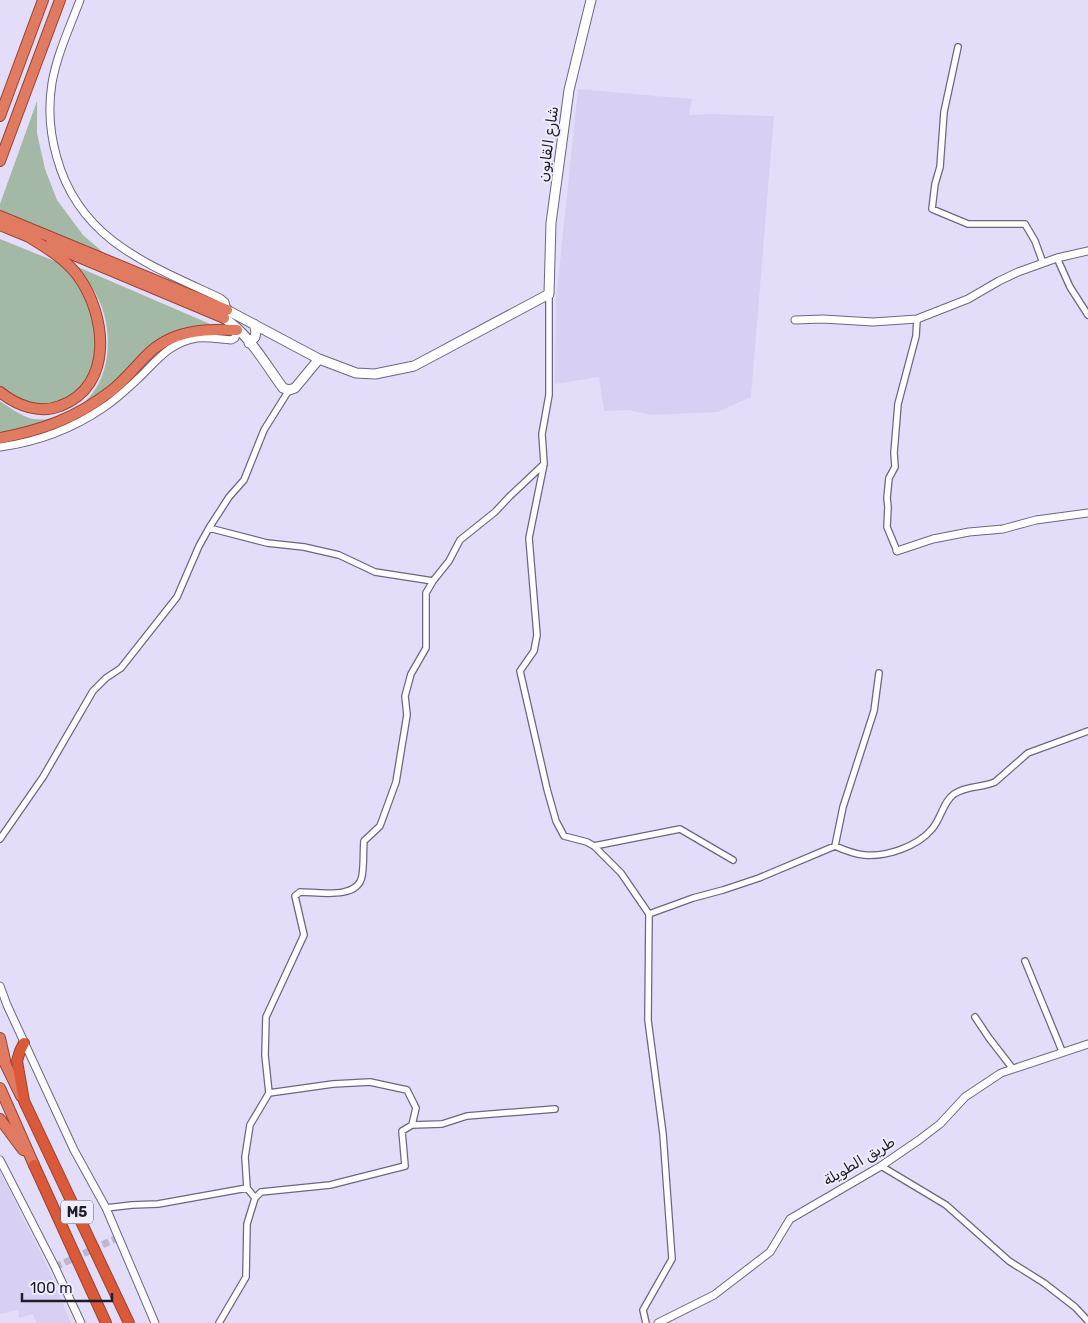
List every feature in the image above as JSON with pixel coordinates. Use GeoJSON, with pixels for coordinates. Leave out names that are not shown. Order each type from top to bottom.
{"type":"FeatureCollection","features":[{"type":"Feature","properties":{"kind":"highway"},"geometry":{"type":"LineString","coordinates":[[0,116],[44,0]]}},
{"type":"Feature","properties":{"kind":"highway"},"geometry":{"type":"LineString","coordinates":[[0,161],[60,0]]}},
{"type":"Feature","properties":{"kind":"highway"},"geometry":{"type":"LineString","coordinates":[[0,216],[226,314]]}},
{"type":"Feature","properties":{"kind":"highway"},"geometry":{"type":"LineString","coordinates":[[0,225],[226,314]]}},
{"type":"Feature","properties":{"kind":"highway"},"geometry":{"type":"LineString","coordinates":[[0,392],[14,402],[36,409],[47,410],[66,404],[74,400],[88,386],[95,372],[100,353],[100,328],[97,313],[85,286],[66,263],[24,234]]}},
{"type":"Feature","properties":{"kind":"highway"},"geometry":{"type":"LineString","coordinates":[[0,438],[41,429],[77,414],[112,391],[153,350],[174,336],[202,329],[237,330]]}},
{"type":"Feature","properties":{"kind":"highway"},"geometry":{"type":"LineString","coordinates":[[0,1038],[7,1068]]}},
{"type":"Feature","properties":{"kind":"highway"},"geometry":{"type":"LineString","coordinates":[[24,1043],[18,1060],[24,1101]]}},
{"type":"Feature","properties":{"kind":"highway","name":"M5"},"geometry":{"type":"LineString","coordinates":[[0,1053],[130,1323]]}},
{"type":"Feature","properties":{"kind":"highway","name":"M5"},"geometry":{"type":"LineString","coordinates":[[0,1088],[106,1323]]}},
{"type":"Feature","properties":{"kind":"highway"},"geometry":{"type":"LineString","coordinates":[[0,1119],[34,1165]]}},
{"type":"Feature","properties":{"kind":"highway"},"geometry":{"type":"LineString","coordinates":[[97,1302],[98,1323]]}},
{"type":"Feature","properties":{"kind":"main road","name":"شارع القابون"},"geometry":{"type":"LineString","coordinates":[[549,294],[551,223],[568,100],[591,0]]}},
{"type":"Feature","properties":{"kind":"main road"},"geometry":{"type":"LineString","coordinates":[[226,314],[254,324],[319,359],[356,373],[375,374],[414,366],[549,294]]}},
{"type":"Feature","properties":{"kind":"main road"},"geometry":{"type":"LineString","coordinates":[[226,314],[283,388],[289,390],[296,388],[319,359]]}},
{"type":"Feature","properties":{"kind":"main road"},"geometry":{"type":"LineString","coordinates":[[249,342],[255,337],[254,324]]}},
{"type":"Feature","properties":{"kind":"street"},"geometry":{"type":"LineString","coordinates":[[80,0],[56,63],[50,100],[54,148],[64,179],[89,220],[106,237],[124,251],[223,300],[226,304],[226,314]]}},
{"type":"Feature","properties":{"kind":"street"},"geometry":{"type":"LineString","coordinates":[[958,47],[945,104],[940,167],[935,184],[932,209],[968,224],[1026,224],[1035,240],[1043,263]]}},
{"type":"Feature","properties":{"kind":"street"},"geometry":{"type":"LineString","coordinates":[[795,320],[823,319],[873,322],[917,319],[968,299],[999,281],[1043,263],[1088,251]]}},
{"type":"Feature","properties":{"kind":"street"},"geometry":{"type":"LineString","coordinates":[[1057,258],[1070,287],[1088,315]]}},
{"type":"Feature","properties":{"kind":"street"},"geometry":{"type":"LineString","coordinates":[[549,294],[549,394],[542,434],[544,464],[529,538],[537,634],[534,651],[520,671],[547,789],[559,830],[564,836],[587,842],[594,846],[621,873],[649,914],[648,1020],[663,1134],[672,1259],[643,1310],[646,1323]]}},
{"type":"Feature","properties":{"kind":"street"},"geometry":{"type":"LineString","coordinates":[[917,319],[916,336],[898,404],[894,453],[895,467],[889,478],[887,498],[887,527],[896,551],[933,539],[1003,528],[1036,520],[1088,513]]}},
{"type":"Feature","properties":{"kind":"street"},"geometry":{"type":"LineString","coordinates":[[0,447],[49,435],[94,414],[123,392],[158,357],[172,347],[197,338],[231,340],[234,338],[237,330]]}},
{"type":"Feature","properties":{"kind":"street"},"geometry":{"type":"LineString","coordinates":[[0,839],[43,777],[93,691],[106,678],[121,668],[177,597],[199,546],[209,528],[244,480],[264,430],[289,390]]}},
{"type":"Feature","properties":{"kind":"street"},"geometry":{"type":"LineString","coordinates":[[255,1198],[246,1188],[245,1157],[250,1125],[269,1093],[265,1055],[266,1017],[304,935],[295,896],[300,892],[348,892],[356,888],[362,878],[364,841],[380,826],[396,782],[407,716],[405,696],[411,674],[426,648],[426,593],[449,561],[460,540],[495,512],[544,464]]}},
{"type":"Feature","properties":{"kind":"street"},"geometry":{"type":"LineString","coordinates":[[209,528],[267,543],[304,547],[339,555],[375,572],[433,581]]}},
{"type":"Feature","properties":{"kind":"street"},"geometry":{"type":"LineString","coordinates":[[835,846],[843,807],[874,711],[879,672]]}},
{"type":"Feature","properties":{"kind":"street"},"geometry":{"type":"LineString","coordinates":[[649,914],[693,898],[759,878],[835,846],[854,853],[873,855],[912,844],[932,829],[949,798],[955,793],[964,788],[989,785],[1028,754],[1088,731]]}},
{"type":"Feature","properties":{"kind":"street"},"geometry":{"type":"LineString","coordinates":[[594,846],[680,829],[733,860]]}},
{"type":"Feature","properties":{"kind":"street"},"geometry":{"type":"LineString","coordinates":[[1025,961],[1062,1052]]}},
{"type":"Feature","properties":{"kind":"street"},"geometry":{"type":"LineString","coordinates":[[0,986],[24,1043],[74,1150],[106,1208],[117,1238],[155,1323]]}},
{"type":"Feature","properties":{"kind":"street"},"geometry":{"type":"LineString","coordinates":[[976,1017],[989,1038],[1013,1069]]}},
{"type":"Feature","properties":{"kind":"street","name":"طريق الطويلة"},"geometry":{"type":"LineString","coordinates":[[658,1323],[714,1296],[770,1252],[790,1219],[881,1166],[933,1130],[965,1097],[1001,1074],[1088,1044]]}},
{"type":"Feature","properties":{"kind":"street"},"geometry":{"type":"LineString","coordinates":[[269,1093],[333,1084],[370,1082],[407,1090],[416,1108],[412,1125]]}},
{"type":"Feature","properties":{"kind":"street"},"geometry":{"type":"LineString","coordinates":[[219,1323],[246,1278],[247,1224],[255,1198],[261,1192],[330,1185],[405,1166],[402,1131],[412,1125],[442,1124],[467,1116],[555,1109]]}},
{"type":"Feature","properties":{"kind":"street"},"geometry":{"type":"LineString","coordinates":[[0,1160],[55,1267],[81,1323]]}},
{"type":"Feature","properties":{"kind":"street"},"geometry":{"type":"LineString","coordinates":[[881,1166],[946,1205],[1009,1261],[1044,1283],[1075,1307],[1088,1321]]}},
{"type":"Feature","properties":{"kind":"street"},"geometry":{"type":"LineString","coordinates":[[106,1208],[124,1205],[158,1204],[246,1188]]}},
{"type":"Feature","properties":{"kind":"shaded area"},"geometry":{"type":"Polygon","coordinates":[[[578,89],[692,99],[689,115],[774,116],[751,397],[717,412],[652,415],[628,410],[604,411],[599,377],[555,384],[556,300],[578,89]]]}},
{"type":"Feature","properties":{"kind":"shaded area"},"geometry":{"type":"Polygon","coordinates":[[[0,1171],[50,1272],[71,1323],[36,1323],[33,1314],[19,1318],[18,1310],[0,1314],[0,1171]]]}},
{"type":"Feature","properties":{"kind":"green space"},"geometry":{"type":"Polygon","coordinates":[[[37,101],[37,133],[45,169],[57,200],[83,235],[112,260],[0,212],[0,204],[37,101]]]}},
{"type":"Feature","properties":{"kind":"green space"},"geometry":{"type":"Polygon","coordinates":[[[0,239],[57,262],[66,268],[84,291],[98,332],[95,369],[73,401],[33,409],[0,389],[0,239]]]}},
{"type":"Feature","properties":{"kind":"green space"},"geometry":{"type":"Polygon","coordinates":[[[71,264],[224,330],[163,340],[123,381],[69,419],[0,438],[0,401],[29,418],[53,418],[75,410],[87,400],[96,389],[102,375],[108,345],[104,314],[99,300],[91,287],[71,264]]]}},
{"type":"Feature","properties":{"kind":"tunnel"},"geometry":{"type":"LineString","coordinates":[[55,1267],[117,1238]]}}]}
